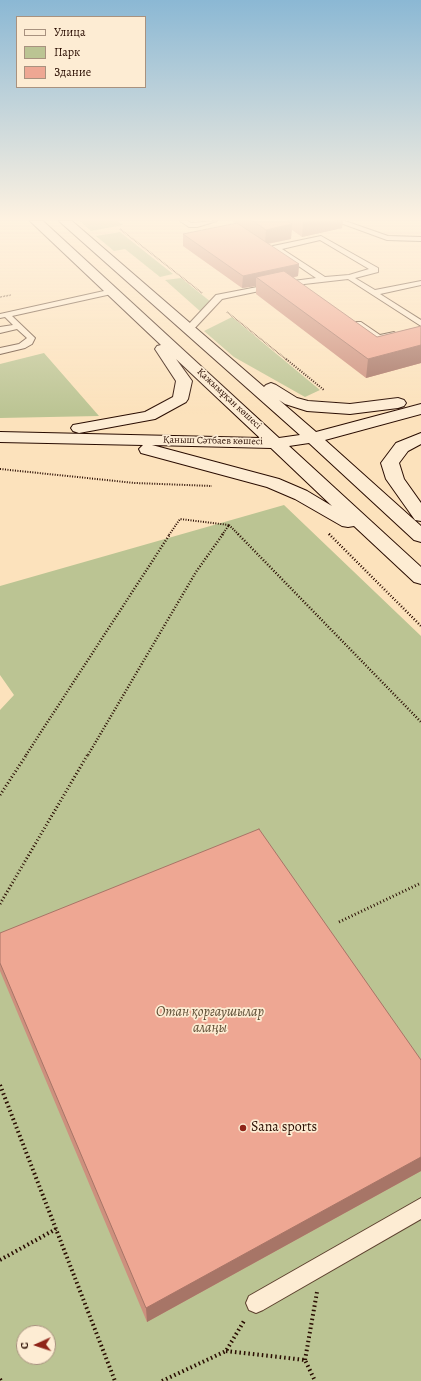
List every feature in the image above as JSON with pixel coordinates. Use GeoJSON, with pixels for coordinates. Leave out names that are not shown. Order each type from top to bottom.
{"type":"FeatureCollection","features":[{"type":"Feature","properties":{"kind":"main road","name":"Қажымұқан көшесі"},"geometry":{"type":"LineString","coordinates":[[107,285],[421,578]]}},
{"type":"Feature","properties":{"kind":"main road"},"geometry":{"type":"LineString","coordinates":[[139,285],[313,438],[421,536]]}},
{"type":"Feature","properties":{"kind":"main road"},"geometry":{"type":"LineString","coordinates":[[0,433],[86,428],[149,416],[180,399],[184,381],[136,312]]}},
{"type":"Feature","properties":{"kind":"main road"},"geometry":{"type":"LineString","coordinates":[[217,354],[291,401],[307,406],[350,409],[421,400]]}},
{"type":"Feature","properties":{"kind":"main road","name":"Қаныш Сәтбаев көшесі"},"geometry":{"type":"LineString","coordinates":[[0,447],[282,449],[313,438],[421,409]]}},
{"type":"Feature","properties":{"kind":"main road","name":"Қаныш Сәтбаев көшесі"},"geometry":{"type":"LineString","coordinates":[[0,437],[326,450],[421,423]]}},
{"type":"Feature","properties":{"kind":"main road"},"geometry":{"type":"LineString","coordinates":[[421,438],[402,447],[390,463],[395,479],[421,516]]}},
{"type":"Feature","properties":{"kind":"main road"},"geometry":{"type":"LineString","coordinates":[[148,449],[273,482],[301,495],[379,539]]}},
{"type":"Feature","properties":{"kind":"lane"},"geometry":{"type":"LineString","coordinates":[[189,329],[219,297],[276,285]]}},
{"type":"Feature","properties":{"kind":"lane"},"geometry":{"type":"LineString","coordinates":[[300,285],[309,292]]}},
{"type":"Feature","properties":{"kind":"lane"},"geometry":{"type":"LineString","coordinates":[[362,285],[419,327]]}},
{"type":"Feature","properties":{"kind":"lane"},"geometry":{"type":"LineString","coordinates":[[374,293],[410,285]]}},
{"type":"Feature","properties":{"kind":"lane"},"geometry":{"type":"LineString","coordinates":[[3,315],[113,291]]}},
{"type":"Feature","properties":{"kind":"lane"},"geometry":{"type":"LineString","coordinates":[[0,351],[22,346],[29,342],[31,338],[19,326],[3,315]]}},
{"type":"Feature","properties":{"kind":"lane"},"geometry":{"type":"LineString","coordinates":[[354,321],[379,338],[400,333]]}},
{"type":"Feature","properties":{"kind":"lane"},"geometry":{"type":"LineString","coordinates":[[0,330],[19,326]]}},
{"type":"Feature","properties":{"kind":"lane"},"geometry":{"type":"LineString","coordinates":[[256,1303],[421,1208]]}},
{"type":"Feature","properties":{"kind":"path"},"geometry":{"type":"LineString","coordinates":[[193,285],[328,393],[307,406]]}},
{"type":"Feature","properties":{"kind":"path"},"geometry":{"type":"LineString","coordinates":[[0,297],[11,295]]}},
{"type":"Feature","properties":{"kind":"path"},"geometry":{"type":"LineString","coordinates":[[0,469],[135,483],[213,486]]}},
{"type":"Feature","properties":{"kind":"path"},"geometry":{"type":"LineString","coordinates":[[0,795],[180,519],[229,524],[421,722]]}},
{"type":"Feature","properties":{"kind":"path"},"geometry":{"type":"LineString","coordinates":[[0,904],[196,572],[229,524]]}},
{"type":"Feature","properties":{"kind":"path"},"geometry":{"type":"LineString","coordinates":[[325,530],[421,626]]}},
{"type":"Feature","properties":{"kind":"path"},"geometry":{"type":"LineString","coordinates":[[339,922],[421,883]]}},
{"type":"Feature","properties":{"kind":"path"},"geometry":{"type":"LineString","coordinates":[[0,1085],[114,1381]]}},
{"type":"Feature","properties":{"kind":"path"},"geometry":{"type":"LineString","coordinates":[[0,1260],[56,1228]]}},
{"type":"Feature","properties":{"kind":"path"},"geometry":{"type":"LineString","coordinates":[[315,1381],[305,1360],[322,1265]]}},
{"type":"Feature","properties":{"kind":"path"},"geometry":{"type":"LineString","coordinates":[[226,1351],[256,1303]]}},
{"type":"Feature","properties":{"kind":"path"},"geometry":{"type":"LineString","coordinates":[[162,1381],[226,1351],[305,1360]]}},
{"type":"Feature","properties":{"kind":"green space"},"geometry":{"type":"Polygon","coordinates":[[[171,285],[190,285],[211,302],[201,312],[171,285]]]}},
{"type":"Feature","properties":{"kind":"green space"},"geometry":{"type":"Polygon","coordinates":[[[232,317],[320,390],[305,397],[234,357],[204,331],[232,317]]]}},
{"type":"Feature","properties":{"kind":"green space"},"geometry":{"type":"Polygon","coordinates":[[[44,353],[99,416],[0,418],[0,364],[44,353]]]}},
{"type":"Feature","properties":{"kind":"green space","name":"Отан қорғаушылар алаңы"},"geometry":{"type":"Polygon","coordinates":[[[284,505],[421,636],[421,1381],[0,1381],[0,710],[14,695],[0,675],[0,586],[284,505]]]}},
{"type":"Feature","properties":{"kind":"building"},"geometry":{"type":"Polygon","coordinates":[[[268,285],[304,285],[377,337],[421,326],[421,345],[368,359],[268,285]]]}},
{"type":"Feature","properties":{"kind":"building","name":"Sana sports"},"geometry":{"type":"Polygon","coordinates":[[[259,829],[421,1060],[421,1157],[146,1308],[0,963],[0,933],[259,829]]]}},
{"type":"Feature","properties":{"kind":"place","name":"Sana sports"},"geometry":{"type":"Point","coordinates":[243,1128]}}]}
